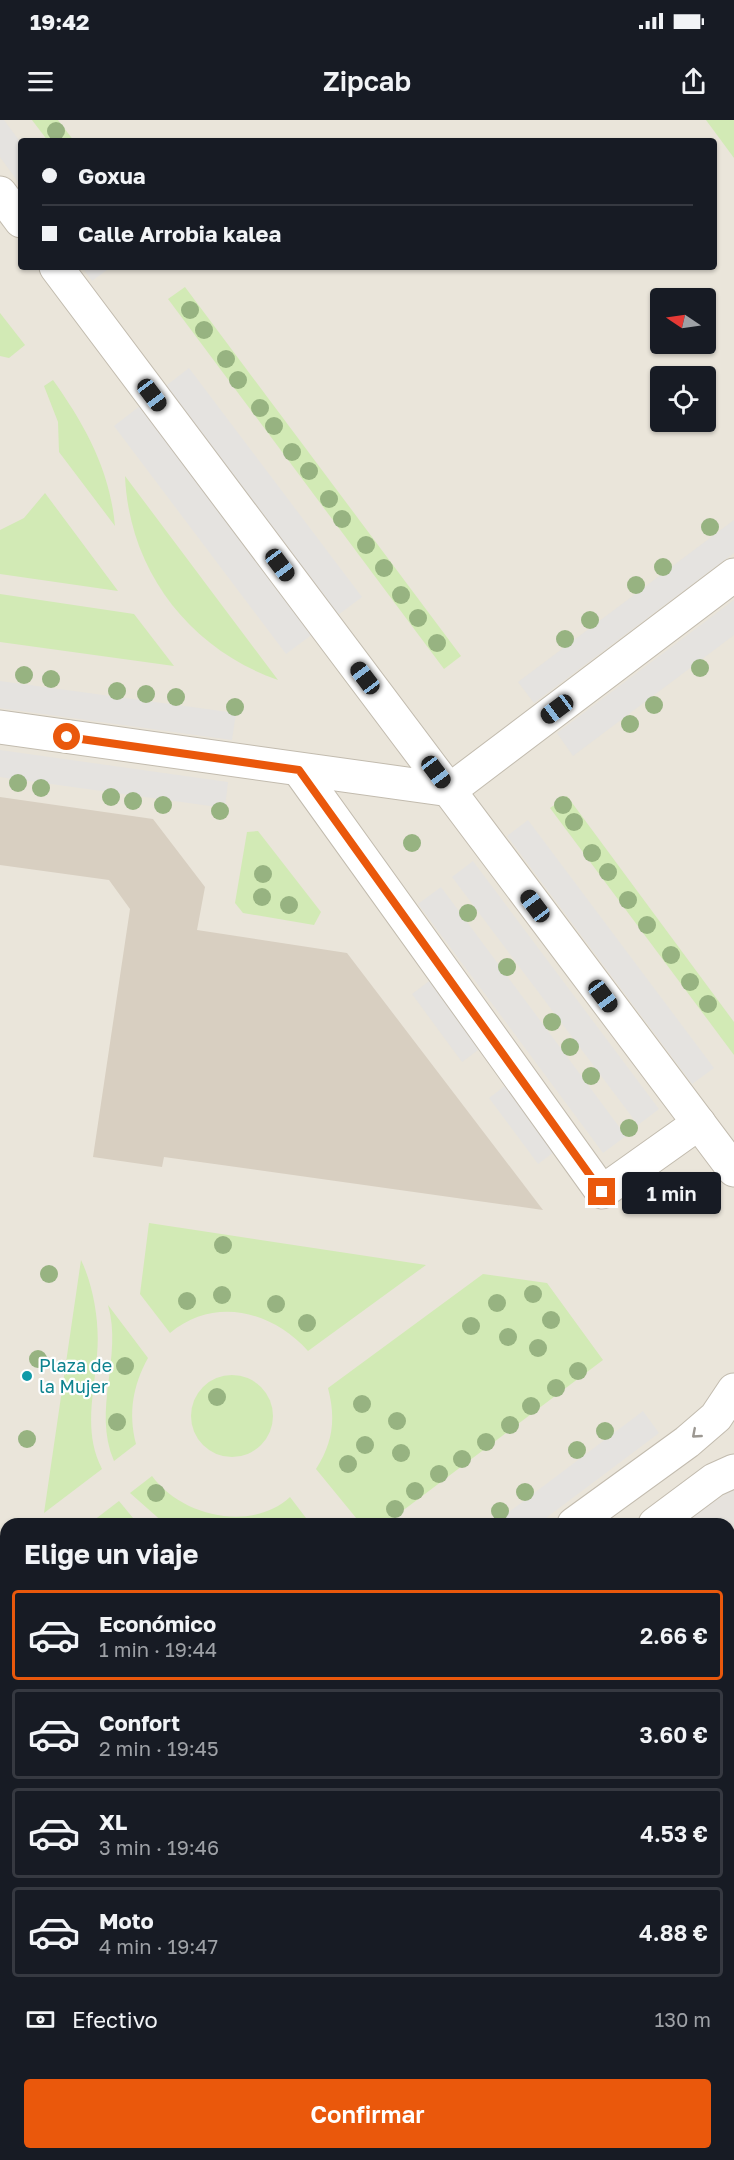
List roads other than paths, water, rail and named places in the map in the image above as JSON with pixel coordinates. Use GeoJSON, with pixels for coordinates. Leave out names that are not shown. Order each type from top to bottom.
{"type":"FeatureCollection","features":[{"type":"Feature","properties":{"kind":"street"},"geometry":{"type":"LineString","coordinates":[[0,193],[18,217]]}},
{"type":"Feature","properties":{"kind":"street"},"geometry":{"type":"LineString","coordinates":[[58,270],[734,1170]]}},
{"type":"Feature","properties":{"kind":"street"},"geometry":{"type":"LineString","coordinates":[[0,728],[450,790],[734,575]]}},
{"type":"Feature","properties":{"kind":"street"},"geometry":{"type":"LineString","coordinates":[[299,770],[602,1192],[699,1123]]}},
{"type":"Feature","properties":{"kind":"street"},"geometry":{"type":"LineString","coordinates":[[582,1518],[687,1442],[716,1417],[734,1390]]}},
{"type":"Feature","properties":{"kind":"street"},"geometry":{"type":"LineString","coordinates":[[663,1518],[714,1480],[734,1471]]}},
{"type":"Feature","properties":{"kind":"place","name":"Plaza de la Mujer"},"geometry":{"type":"Point","coordinates":[27,1376]}}]}
